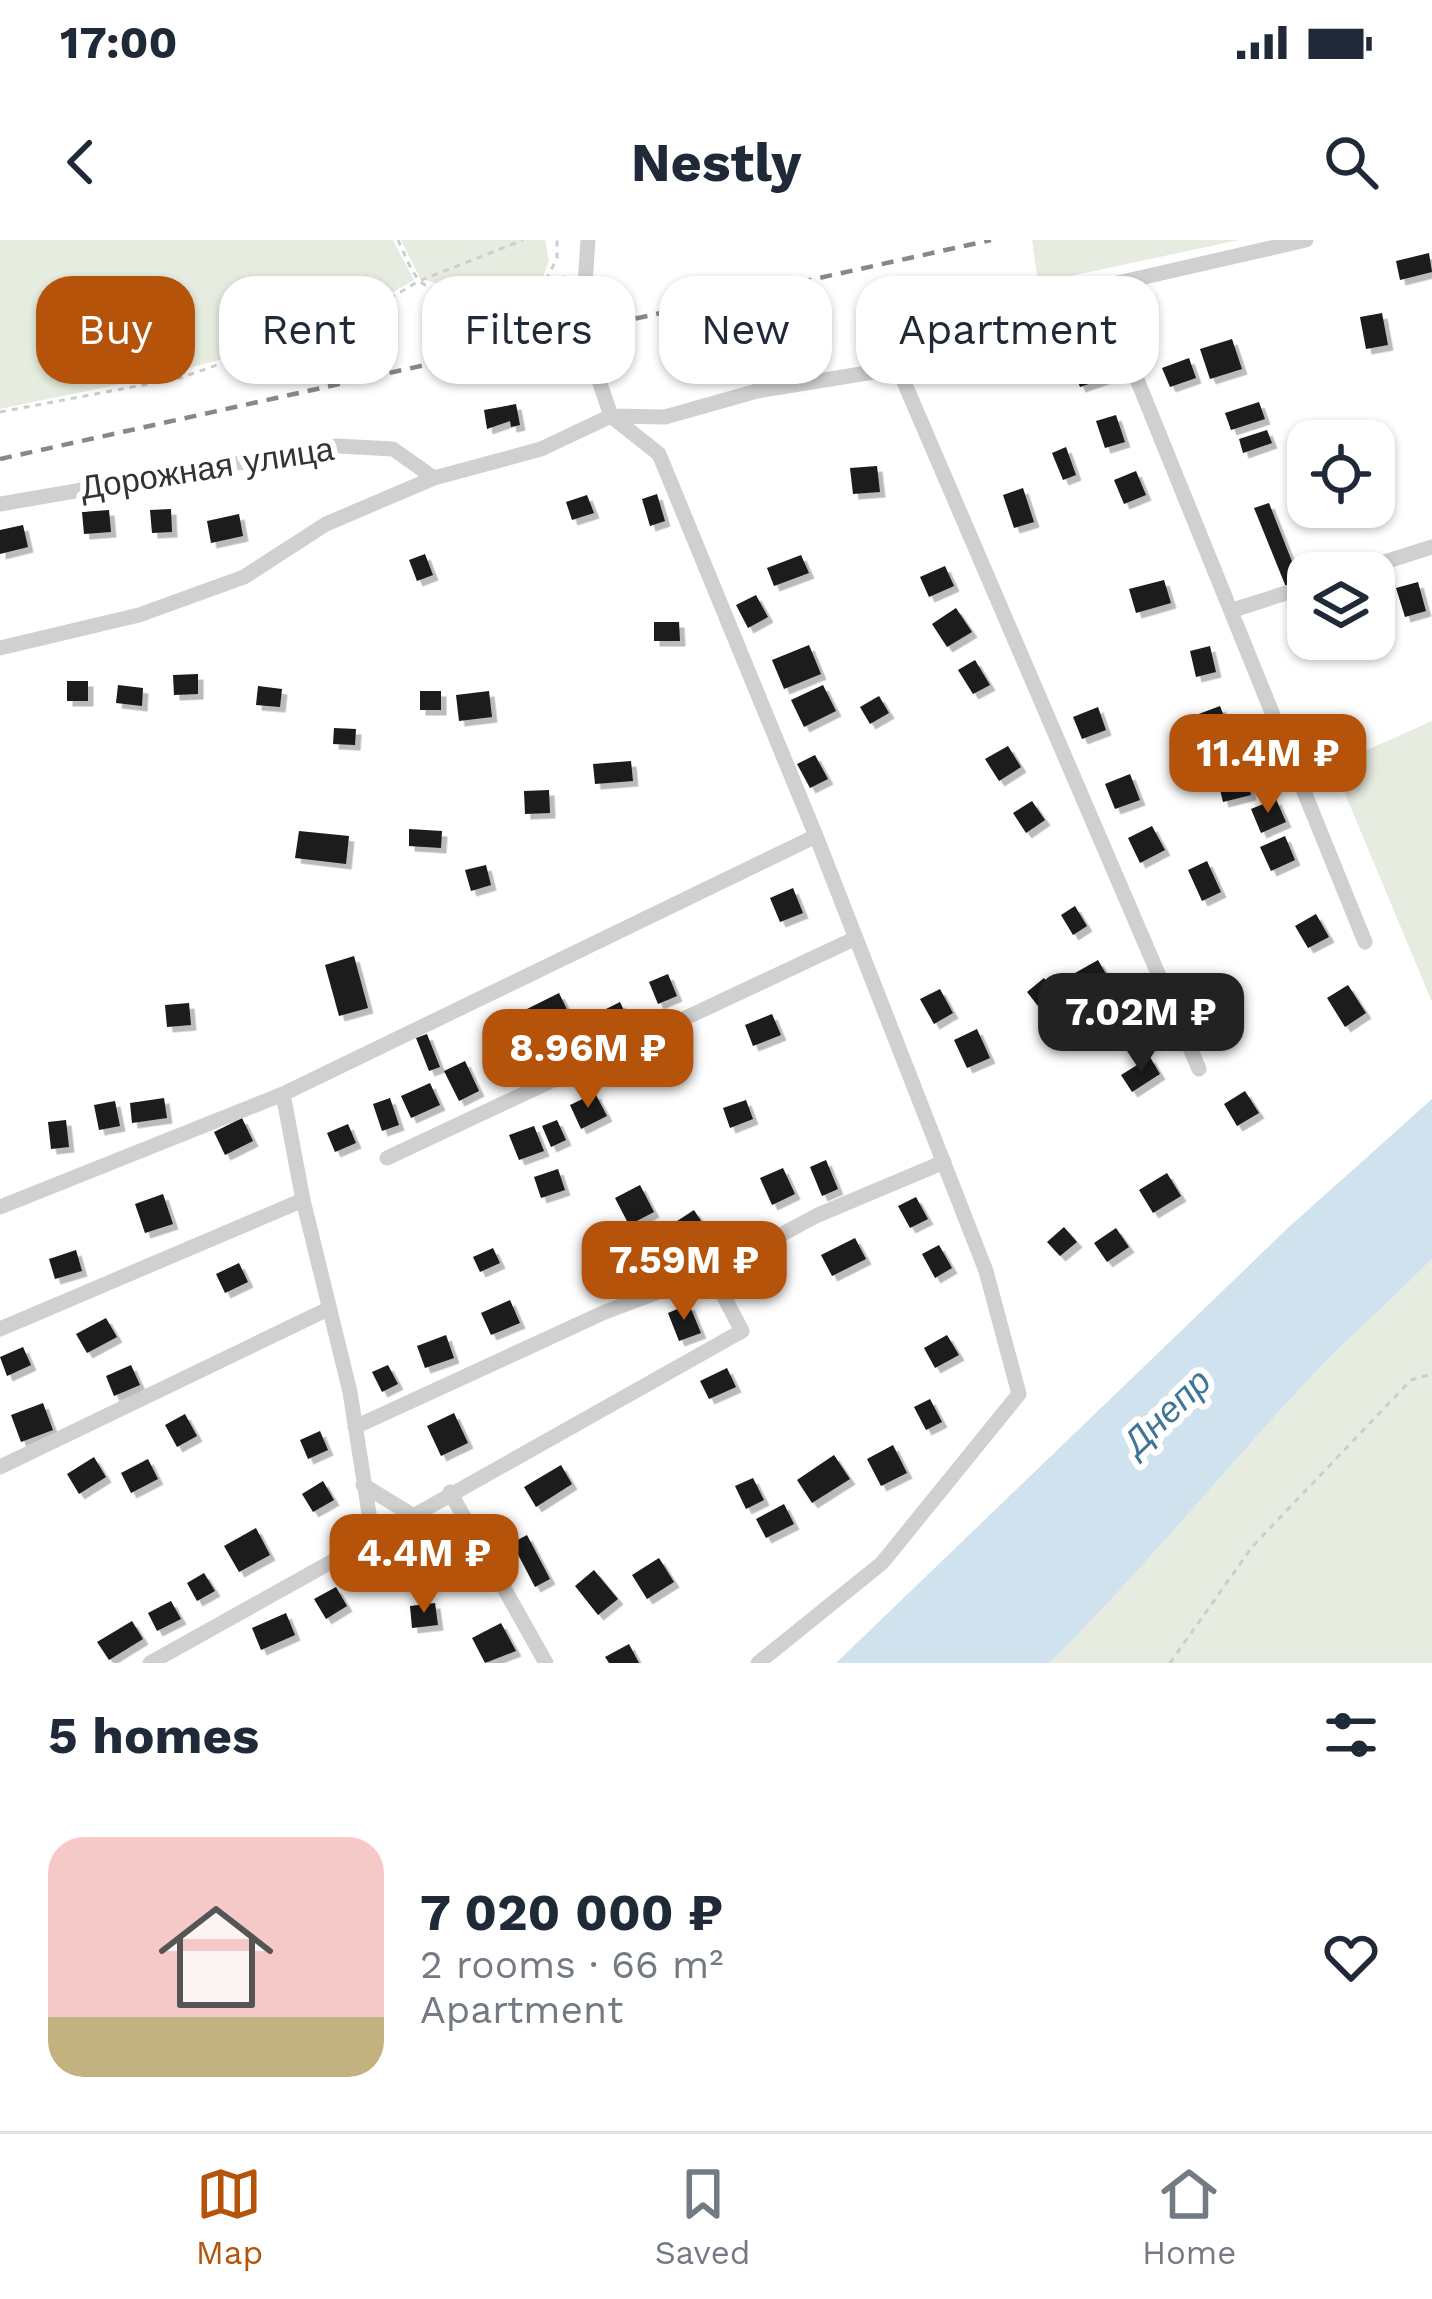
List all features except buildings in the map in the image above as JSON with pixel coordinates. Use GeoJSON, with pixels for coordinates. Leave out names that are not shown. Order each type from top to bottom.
{"type":"FeatureCollection","features":[{"type":"Feature","properties":{"kind":"street"},"geometry":{"type":"LineString","coordinates":[[585,276],[588,240]]}},
{"type":"Feature","properties":{"kind":"street"},"geometry":{"type":"LineString","coordinates":[[1152,276],[1306,240]]}},
{"type":"Feature","properties":{"kind":"street"},"geometry":{"type":"LineString","coordinates":[[0,648],[139,615],[244,577],[326,524],[434,478],[541,449],[611,416],[665,417],[757,391],[856,375]]}},
{"type":"Feature","properties":{"kind":"street"},"geometry":{"type":"LineString","coordinates":[[598,384],[611,416],[659,454],[816,836],[986,1271],[1019,1394],[881,1563],[758,1663]]}},
{"type":"Feature","properties":{"kind":"street"},"geometry":{"type":"LineString","coordinates":[[905,384],[1199,1069]]}},
{"type":"Feature","properties":{"kind":"street"},"geometry":{"type":"LineString","coordinates":[[1140,384],[1365,942]]}},
{"type":"Feature","properties":{"kind":"street","name":"Дорожная улица"},"geometry":{"type":"LineString","coordinates":[[0,503],[338,446],[393,449],[434,478]]}},
{"type":"Feature","properties":{"kind":"street"},"geometry":{"type":"LineString","coordinates":[[1395,559],[1432,547]]}},
{"type":"Feature","properties":{"kind":"street"},"geometry":{"type":"LineString","coordinates":[[1233,610],[1287,593]]}},
{"type":"Feature","properties":{"kind":"street"},"geometry":{"type":"LineString","coordinates":[[0,1207],[283,1094],[816,836]]}},
{"type":"Feature","properties":{"kind":"street"},"geometry":{"type":"LineString","coordinates":[[387,1158],[856,938]]}},
{"type":"Feature","properties":{"kind":"street"},"geometry":{"type":"LineString","coordinates":[[283,1094],[326,1310],[355,1427],[370,1520],[358,1547]]}},
{"type":"Feature","properties":{"kind":"street"},"geometry":{"type":"LineString","coordinates":[[355,1427],[605,1312],[711,1272],[818,1215],[944,1162]]}},
{"type":"Feature","properties":{"kind":"street"},"geometry":{"type":"LineString","coordinates":[[0,1328],[303,1200]]}},
{"type":"Feature","properties":{"kind":"street"},"geometry":{"type":"LineString","coordinates":[[150,1663],[742,1331],[711,1272]]}},
{"type":"Feature","properties":{"kind":"street"},"geometry":{"type":"LineString","coordinates":[[0,1468],[326,1310]]}},
{"type":"Feature","properties":{"kind":"street"},"geometry":{"type":"LineString","coordinates":[[363,1485],[412,1515]]}},
{"type":"Feature","properties":{"kind":"street"},"geometry":{"type":"LineString","coordinates":[[450,1492],[546,1663]]}},
{"type":"Feature","properties":{"kind":"path"},"geometry":{"type":"LineString","coordinates":[[398,240],[422,281]]}},
{"type":"Feature","properties":{"kind":"path"},"geometry":{"type":"LineString","coordinates":[[0,404],[2,412],[179,378],[365,314],[419,280],[523,240]]}},
{"type":"Feature","properties":{"kind":"path"},"geometry":{"type":"LineString","coordinates":[[548,276],[557,258],[556,240]]}},
{"type":"Feature","properties":{"kind":"path"},"geometry":{"type":"LineString","coordinates":[[567,276],[585,271]]}},
{"type":"Feature","properties":{"kind":"path"},"geometry":{"type":"LineString","coordinates":[[1170,1663],[1252,1547],[1411,1380],[1432,1374]]}},
{"type":"Feature","properties":{"kind":"shaded area"},"geometry":{"type":"Polygon","coordinates":[[[0,240],[393,240],[414,280],[398,289],[398,276],[219,276],[219,360],[195,366],[195,276],[36,276],[36,384],[118,384],[0,409],[0,240]]]}},
{"type":"Feature","properties":{"kind":"shaded area"},"geometry":{"type":"Polygon","coordinates":[[[401,240],[545,240],[549,261],[543,276],[420,278],[401,240]]]}},
{"type":"Feature","properties":{"kind":"shaded area"},"geometry":{"type":"Polygon","coordinates":[[[1032,240],[1239,240],[1071,276],[1037,276],[1032,240]]]}},
{"type":"Feature","properties":{"kind":"shaded area"},"geometry":{"type":"Polygon","coordinates":[[[1432,721],[1432,1002],[1333,765],[1432,721]]]}},
{"type":"Feature","properties":{"kind":"shaded area"},"geometry":{"type":"Polygon","coordinates":[[[1432,1259],[1432,1663],[1049,1663],[1306,1382],[1432,1259]]]}},
{"type":"Feature","properties":{"kind":"water","name":"Днепр"},"geometry":{"type":"Polygon","coordinates":[[[1432,1099],[1432,1259],[1306,1382],[1049,1663],[836,1663],[1289,1227],[1432,1099]]]}},
{"type":"Feature","properties":{"kind":"railway"},"geometry":{"type":"LineString","coordinates":[[0,459],[991,240]]}}]}
